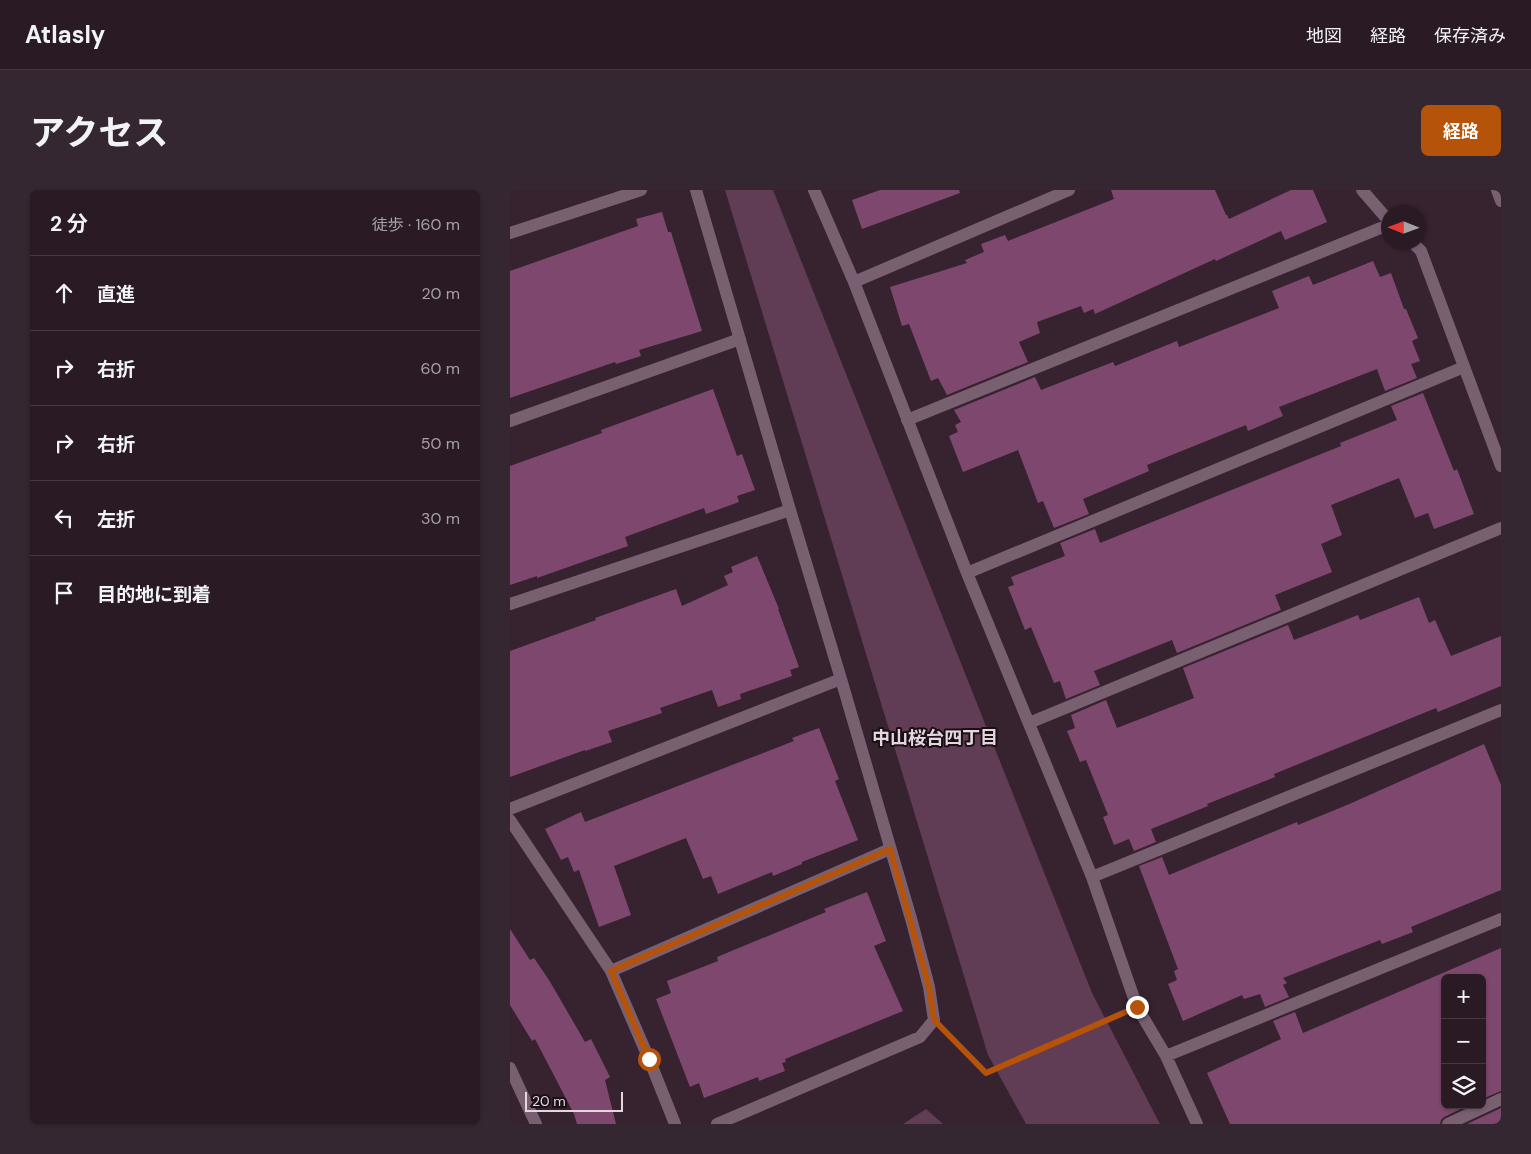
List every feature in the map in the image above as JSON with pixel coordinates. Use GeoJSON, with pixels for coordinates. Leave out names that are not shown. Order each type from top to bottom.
{"type":"FeatureCollection","features":[{"type":"Feature","properties":{"kind":"street"},"geometry":{"type":"LineString","coordinates":[[510,233],[641,190]]}},
{"type":"Feature","properties":{"kind":"street"},"geometry":{"type":"LineString","coordinates":[[696,190],[890,849],[929,987],[934,1020],[920,1037],[717,1124]]}},
{"type":"Feature","properties":{"kind":"street"},"geometry":{"type":"LineString","coordinates":[[814,190],[854,282],[967,573],[1092,877],[1137,1007],[1166,1056],[1197,1124]]}},
{"type":"Feature","properties":{"kind":"street"},"geometry":{"type":"LineString","coordinates":[[854,282],[1069,190]]}},
{"type":"Feature","properties":{"kind":"street"},"geometry":{"type":"LineString","coordinates":[[1362,190],[1381,212]]}},
{"type":"Feature","properties":{"kind":"street"},"geometry":{"type":"LineString","coordinates":[[1497,190],[1501,200]]}},
{"type":"Feature","properties":{"kind":"street"},"geometry":{"type":"LineString","coordinates":[[906,420],[1381,228]]}},
{"type":"Feature","properties":{"kind":"street"},"geometry":{"type":"LineString","coordinates":[[1421,250],[1501,466]]}},
{"type":"Feature","properties":{"kind":"street"},"geometry":{"type":"LineString","coordinates":[[510,422],[740,339]]}},
{"type":"Feature","properties":{"kind":"street"},"geometry":{"type":"LineString","coordinates":[[967,573],[1464,367]]}},
{"type":"Feature","properties":{"kind":"street"},"geometry":{"type":"LineString","coordinates":[[510,604],[790,510]]}},
{"type":"Feature","properties":{"kind":"street"},"geometry":{"type":"LineString","coordinates":[[1029,723],[1501,528]]}},
{"type":"Feature","properties":{"kind":"street"},"geometry":{"type":"LineString","coordinates":[[510,809],[841,679]]}},
{"type":"Feature","properties":{"kind":"street"},"geometry":{"type":"LineString","coordinates":[[1092,877],[1501,710]]}},
{"type":"Feature","properties":{"kind":"street"},"geometry":{"type":"LineString","coordinates":[[510,820],[611,971],[675,1124]]}},
{"type":"Feature","properties":{"kind":"street"},"geometry":{"type":"LineString","coordinates":[[611,971],[890,849]]}},
{"type":"Feature","properties":{"kind":"street"},"geometry":{"type":"LineString","coordinates":[[1166,1056],[1501,919]]}},
{"type":"Feature","properties":{"kind":"street"},"geometry":{"type":"LineString","coordinates":[[510,1068],[536,1124]]}},
{"type":"Feature","properties":{"kind":"street"},"geometry":{"type":"LineString","coordinates":[[1448,1124],[1501,1099]]}},
{"type":"Feature","properties":{"kind":"path"},"geometry":{"type":"LineString","coordinates":[[934,1020],[986,1073],[1137,1007]]}},
{"type":"Feature","properties":{"kind":"shaded area"},"geometry":{"type":"Polygon","coordinates":[[[725,190],[773,190],[1092,993],[1160,1124],[1026,1124],[988,1055],[725,190]]]}},
{"type":"Feature","properties":{"kind":"shaded area"},"geometry":{"type":"Polygon","coordinates":[[[926,1109],[943,1124],[903,1124],[926,1109]]]}},
{"type":"Feature","properties":{"kind":"building"},"geometry":{"type":"Polygon","coordinates":[[[880,190],[959,190],[960,193],[862,229],[852,200],[880,190]]]}},
{"type":"Feature","properties":{"kind":"building"},"geometry":{"type":"Polygon","coordinates":[[[1111,190],[1215,190],[1229,219],[1291,190],[1313,190],[1327,222],[1285,240],[1281,231],[1095,314],[1093,309],[1084,313],[1081,306],[1037,322],[1040,333],[1019,342],[1028,362],[947,395],[938,378],[931,381],[909,324],[902,326],[890,287],[967,263],[965,260],[984,252],[981,244],[1005,235],[1008,241],[1114,199],[1111,190]]]}},
{"type":"Feature","properties":{"kind":"building"},"geometry":{"type":"Polygon","coordinates":[[[662,212],[668,232],[671,232],[702,331],[639,350],[641,356],[616,364],[615,362],[510,398],[510,271],[638,226],[636,219],[662,212]]]}},
{"type":"Feature","properties":{"kind":"building"},"geometry":{"type":"Polygon","coordinates":[[[1373,261],[1380,277],[1391,273],[1404,309],[1406,309],[1418,338],[1412,341],[1420,361],[1411,364],[1417,378],[1385,391],[1377,369],[1279,407],[1283,416],[1248,431],[1246,425],[1147,465],[1149,471],[1083,499],[1089,514],[1054,528],[1043,501],[1038,503],[1018,450],[963,472],[949,436],[958,432],[955,425],[961,422],[954,410],[1035,377],[1041,390],[1113,362],[1115,366],[1177,341],[1179,347],[1279,308],[1272,291],[1309,276],[1313,285],[1373,261]]]}},
{"type":"Feature","properties":{"kind":"building"},"geometry":{"type":"Polygon","coordinates":[[[713,389],[737,456],[742,454],[755,490],[737,496],[739,502],[706,514],[704,508],[625,537],[628,546],[537,578],[537,576],[510,585],[510,466],[602,433],[601,430],[713,389]]]}},
{"type":"Feature","properties":{"kind":"building"},"geometry":{"type":"Polygon","coordinates":[[[1423,393],[1454,471],[1457,469],[1474,514],[1434,529],[1428,513],[1415,518],[1399,478],[1331,505],[1342,535],[1321,544],[1332,572],[1275,595],[1281,610],[1177,653],[1172,640],[1094,671],[1100,685],[1066,699],[1060,681],[1054,683],[1031,627],[1025,630],[1008,587],[1014,585],[1011,577],[1065,556],[1060,543],[1095,529],[1100,543],[1341,446],[1340,443],[1397,420],[1391,406],[1423,393]]]}},
{"type":"Feature","properties":{"kind":"building"},"geometry":{"type":"Polygon","coordinates":[[[757,556],[779,609],[799,667],[790,670],[792,676],[740,694],[741,699],[718,707],[712,690],[660,708],[662,713],[608,731],[612,742],[510,777],[510,651],[676,589],[682,606],[728,585],[724,576],[733,572],[731,567],[757,556]]]}},
{"type":"Feature","properties":{"kind":"building"},"geometry":{"type":"Polygon","coordinates":[[[1419,597],[1429,623],[1435,620],[1451,656],[1501,636],[1501,686],[1438,712],[1436,708],[1274,774],[1275,777],[1151,829],[1156,842],[1134,851],[1129,839],[1114,845],[1103,817],[1108,815],[1086,760],[1080,762],[1067,731],[1075,728],[1071,715],[1106,700],[1117,728],[1194,698],[1183,668],[1288,625],[1294,640],[1358,615],[1360,620],[1419,597]]]}},
{"type":"Feature","properties":{"kind":"building"},"geometry":{"type":"Polygon","coordinates":[[[819,728],[839,779],[835,781],[858,840],[802,862],[802,864],[773,876],[772,872],[718,894],[711,876],[703,879],[686,838],[614,866],[631,915],[599,927],[579,870],[574,872],[568,857],[561,860],[545,829],[581,812],[585,822],[794,741],[792,738],[819,728]]]}},
{"type":"Feature","properties":{"kind":"building"},"geometry":{"type":"Polygon","coordinates":[[[1484,744],[1501,785],[1501,890],[1411,927],[1413,932],[1382,944],[1380,940],[1283,978],[1287,983],[1283,985],[1289,997],[1265,1007],[1260,994],[1244,999],[1242,995],[1183,1021],[1168,984],[1177,980],[1174,971],[1178,969],[1139,866],[1162,857],[1169,875],[1297,822],[1298,825],[1347,805],[1484,744]]]}},
{"type":"Feature","properties":{"kind":"building"},"geometry":{"type":"Polygon","coordinates":[[[867,892],[886,941],[874,946],[903,1011],[785,1059],[786,1062],[782,1063],[785,1071],[759,1081],[758,1077],[704,1098],[699,1083],[690,1087],[656,999],[671,993],[667,981],[718,961],[717,957],[826,912],[824,909],[867,892]]]}},
{"type":"Feature","properties":{"kind":"building"},"geometry":{"type":"Polygon","coordinates":[[[510,929],[530,960],[534,958],[549,980],[585,1042],[591,1039],[610,1077],[605,1080],[616,1124],[577,1124],[574,1114],[535,1039],[532,1041],[510,1005],[510,929]]]}},
{"type":"Feature","properties":{"kind":"building"},"geometry":{"type":"Polygon","coordinates":[[[1501,948],[1501,1091],[1486,1097],[1486,974],[1441,974],[1441,1109],[1461,1109],[1444,1117],[1440,1124],[1230,1124],[1207,1073],[1281,1039],[1273,1021],[1295,1012],[1303,1033],[1501,948]]]}},
{"type":"Feature","properties":{"kind":"building"},"geometry":{"type":"Polygon","coordinates":[[[1501,1108],[1501,1124],[1467,1124],[1501,1108]]]}},
{"type":"Feature","properties":{"kind":"district","name":"中山桜台四丁目"},"geometry":{"type":"Point","coordinates":[935,738]}},
{"type":"Feature","properties":{"kind":"route"},"geometry":{"type":"LineString","coordinates":[[649,1059],[611,971],[890,849],[929,987],[934,1020],[986,1073],[1137,1007]]}}]}
